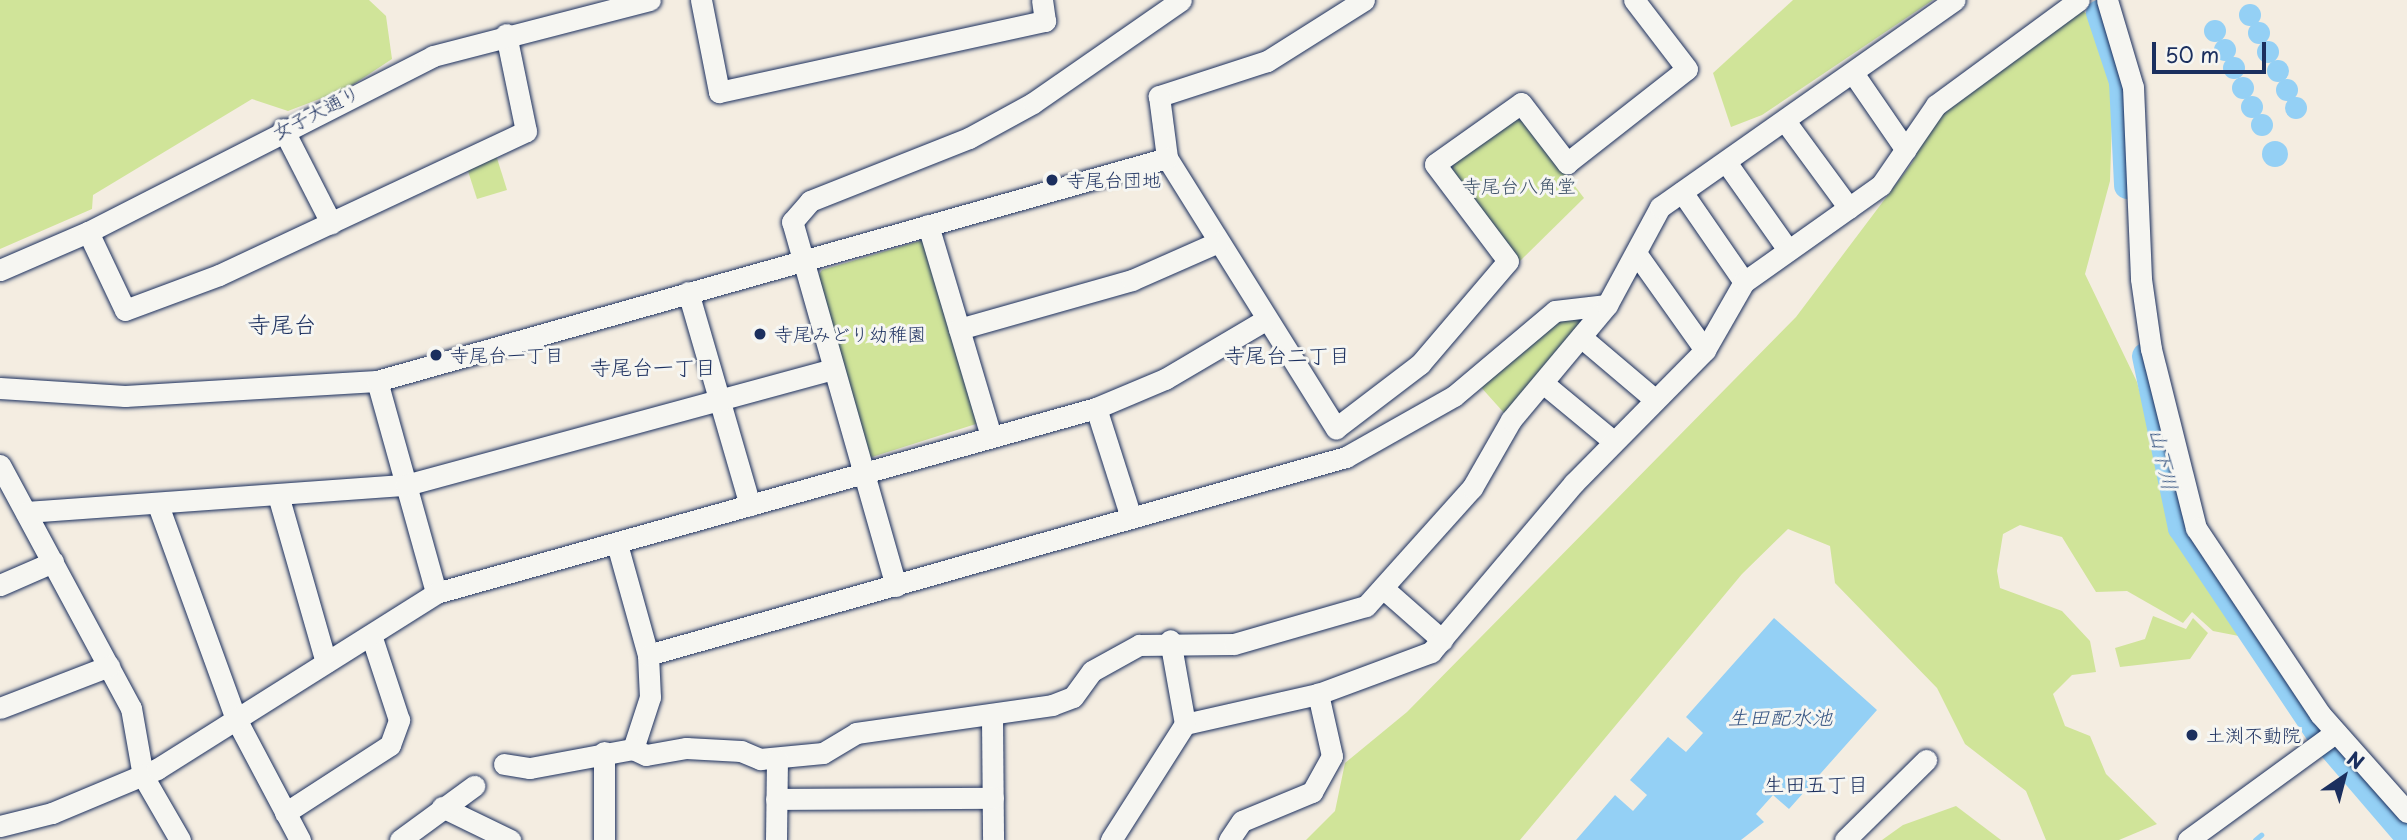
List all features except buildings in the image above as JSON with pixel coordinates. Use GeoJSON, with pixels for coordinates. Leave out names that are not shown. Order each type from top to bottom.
{"type":"FeatureCollection","features":[{"type":"Feature","properties":{"kind":"street","name":"女子大通り"},"geometry":{"type":"LineString","coordinates":[[0,270],[89,232],[396,71],[506,34],[650,0]]}},
{"type":"Feature","properties":{"kind":"street"},"geometry":{"type":"LineString","coordinates":[[701,0],[719,92],[1045,21],[1042,0]]}},
{"type":"Feature","properties":{"kind":"street"},"geometry":{"type":"LineString","coordinates":[[896,586],[800,263],[792,222],[810,201],[990,126],[1181,0]]}},
{"type":"Feature","properties":{"kind":"street"},"geometry":{"type":"LineString","coordinates":[[1364,0],[1267,61],[1159,96],[1167,158],[1265,320],[1336,428],[1391,391],[1508,261],[1436,164],[1521,103],[1567,163],[1687,69],[1634,0]]}},
{"type":"Feature","properties":{"kind":"street"},"geometry":{"type":"LineString","coordinates":[[504,764],[530,768],[604,752],[633,749],[646,755],[686,748],[741,751],[777,759],[823,753],[856,733],[992,718],[1073,697],[1092,671],[1139,645],[1170,640],[1234,644],[1301,629],[1366,606],[1472,488],[1500,435],[1607,305],[1660,207],[1955,0]]}},
{"type":"Feature","properties":{"kind":"street"},"geometry":{"type":"LineString","coordinates":[[1185,724],[1318,694],[1431,652],[1613,442],[1704,350],[1744,282],[1881,185],[1936,105],[2079,0]]}},
{"type":"Feature","properties":{"kind":"street"},"geometry":{"type":"LineString","coordinates":[[2107,0],[2133,88],[2141,279],[2151,349],[2196,528],[2327,738],[2407,812]]}},
{"type":"Feature","properties":{"kind":"street"},"geometry":{"type":"LineString","coordinates":[[89,232],[125,310],[331,223],[526,131],[506,34]]}},
{"type":"Feature","properties":{"kind":"street"},"geometry":{"type":"LineString","coordinates":[[1853,73],[1906,150]]}},
{"type":"Feature","properties":{"kind":"street"},"geometry":{"type":"LineString","coordinates":[[1785,121],[1849,208]]}},
{"type":"Feature","properties":{"kind":"street"},"geometry":{"type":"LineString","coordinates":[[283,129],[331,223]]}},
{"type":"Feature","properties":{"kind":"street"},"geometry":{"type":"LineString","coordinates":[[0,388],[125,396],[377,381],[1167,158]]}},
{"type":"Feature","properties":{"kind":"street"},"geometry":{"type":"LineString","coordinates":[[1726,162],[1788,250]]}},
{"type":"Feature","properties":{"kind":"street"},"geometry":{"type":"LineString","coordinates":[[1682,192],[1744,282]]}},
{"type":"Feature","properties":{"kind":"street"},"geometry":{"type":"LineString","coordinates":[[928,225],[991,438]]}},
{"type":"Feature","properties":{"kind":"street"},"geometry":{"type":"LineString","coordinates":[[959,329],[1132,280],[1218,242]]}},
{"type":"Feature","properties":{"kind":"street"},"geometry":{"type":"LineString","coordinates":[[1636,253],[1704,350]]}},
{"type":"Feature","properties":{"kind":"street"},"geometry":{"type":"LineString","coordinates":[[688,292],[750,505]]}},
{"type":"Feature","properties":{"kind":"street"},"geometry":{"type":"LineString","coordinates":[[648,655],[1346,457],[1454,396],[1555,312],[1607,305]]}},
{"type":"Feature","properties":{"kind":"street"},"geometry":{"type":"LineString","coordinates":[[0,826],[143,776],[436,593],[1096,408],[1165,379],[1265,320]]}},
{"type":"Feature","properties":{"kind":"street"},"geometry":{"type":"LineString","coordinates":[[1581,337],[1654,399]]}},
{"type":"Feature","properties":{"kind":"street"},"geometry":{"type":"LineString","coordinates":[[26,512],[158,505],[406,485],[832,369]]}},
{"type":"Feature","properties":{"kind":"street"},"geometry":{"type":"LineString","coordinates":[[377,381],[436,593]]}},
{"type":"Feature","properties":{"kind":"street"},"geometry":{"type":"LineString","coordinates":[[1543,383],[1613,442]]}},
{"type":"Feature","properties":{"kind":"street"},"geometry":{"type":"LineString","coordinates":[[1096,408],[1131,518]]}},
{"type":"Feature","properties":{"kind":"street"},"geometry":{"type":"LineString","coordinates":[[0,465],[131,708],[143,776],[180,840]]}},
{"type":"Feature","properties":{"kind":"street"},"geometry":{"type":"LineString","coordinates":[[278,495],[327,662]]}},
{"type":"Feature","properties":{"kind":"street"},"geometry":{"type":"LineString","coordinates":[[158,505],[236,719],[300,840]]}},
{"type":"Feature","properties":{"kind":"street"},"geometry":{"type":"LineString","coordinates":[[617,544],[648,655],[650,697],[633,749]]}},
{"type":"Feature","properties":{"kind":"street"},"geometry":{"type":"LineString","coordinates":[[0,585],[53,562]]}},
{"type":"Feature","properties":{"kind":"street"},"geometry":{"type":"LineString","coordinates":[[1382,588],[1442,640]]}},
{"type":"Feature","properties":{"kind":"street"},"geometry":{"type":"LineString","coordinates":[[285,813],[390,746],[399,720],[371,635]]}},
{"type":"Feature","properties":{"kind":"street"},"geometry":{"type":"LineString","coordinates":[[1111,840],[1185,724],[1170,640]]}},
{"type":"Feature","properties":{"kind":"street"},"geometry":{"type":"LineString","coordinates":[[0,708],[109,666]]}},
{"type":"Feature","properties":{"kind":"street"},"geometry":{"type":"LineString","coordinates":[[1229,840],[1242,821],[1311,792],[1332,757],[1318,694]]}},
{"type":"Feature","properties":{"kind":"street"},"geometry":{"type":"LineString","coordinates":[[992,718],[993,840]]}},
{"type":"Feature","properties":{"kind":"street"},"geometry":{"type":"LineString","coordinates":[[2188,840],[2327,738]]}},
{"type":"Feature","properties":{"kind":"street"},"geometry":{"type":"LineString","coordinates":[[604,752],[604,840]]}},
{"type":"Feature","properties":{"kind":"street"},"geometry":{"type":"LineString","coordinates":[[776,840],[777,759]]}},
{"type":"Feature","properties":{"kind":"street"},"geometry":{"type":"LineString","coordinates":[[1845,840],[1926,760]]}},
{"type":"Feature","properties":{"kind":"street"},"geometry":{"type":"LineString","coordinates":[[400,840],[474,786]]}},
{"type":"Feature","properties":{"kind":"street"},"geometry":{"type":"LineString","coordinates":[[776,799],[993,798]]}},
{"type":"Feature","properties":{"kind":"street"},"geometry":{"type":"LineString","coordinates":[[442,807],[510,840]]}},
{"type":"Feature","properties":{"kind":"green space"},"geometry":{"type":"Polygon","coordinates":[[[0,0],[369,0],[386,16],[392,59],[348,88],[288,111],[252,99],[93,195],[92,209],[0,249],[0,0]]]}},
{"type":"Feature","properties":{"kind":"green space"},"geometry":{"type":"Polygon","coordinates":[[[1793,0],[1933,0],[1762,115],[1731,127],[1713,73],[1793,0]]]}},
{"type":"Feature","properties":{"kind":"green space"},"geometry":{"type":"Polygon","coordinates":[[[2080,8],[2095,21],[2113,90],[2110,181],[2085,274],[2137,382],[2177,531],[2244,637],[2213,631],[2192,612],[2183,623],[2127,591],[2096,592],[2062,537],[2020,525],[2003,534],[1997,571],[2000,588],[2062,611],[2090,641],[2096,672],[2072,675],[2053,694],[2065,726],[2090,736],[2106,774],[2157,824],[2119,840],[2046,840],[2026,791],[1965,744],[1937,688],[1835,583],[1830,546],[1788,529],[1742,574],[1520,840],[1306,840],[1335,811],[1345,763],[1407,712],[1796,317],[1912,163],[1933,122],[2080,8]]]}},
{"type":"Feature","properties":{"kind":"green space","name":"寺尾台八角堂"},"geometry":{"type":"Polygon","coordinates":[[[1514,119],[1525,121],[1584,198],[1520,261],[1452,173],[1453,161],[1514,119]]]}},
{"type":"Feature","properties":{"kind":"green space"},"geometry":{"type":"Polygon","coordinates":[[[496,155],[507,190],[477,199],[467,168],[496,155]]]}},
{"type":"Feature","properties":{"kind":"green space"},"geometry":{"type":"Polygon","coordinates":[[[923,240],[979,423],[869,458],[817,278],[822,270],[923,240]]]}},
{"type":"Feature","properties":{"kind":"green space"},"geometry":{"type":"Polygon","coordinates":[[[1568,313],[1584,319],[1505,414],[1479,385],[1568,313]]]}},
{"type":"Feature","properties":{"kind":"green space"},"geometry":{"type":"Polygon","coordinates":[[[2153,616],[2186,629],[2193,618],[2208,633],[2190,659],[2120,667],[2115,648],[2145,639],[2153,616]]]}},
{"type":"Feature","properties":{"kind":"green space"},"geometry":{"type":"Polygon","coordinates":[[[1956,806],[2001,840],[1882,840],[1903,825],[1956,806]]]}},
{"type":"Feature","properties":{"kind":"water"},"geometry":{"type":"Polygon","coordinates":[[[2250,4],[2258,7],[2261,15],[2258,23],[2250,26],[2242,23],[2239,15],[2242,7],[2250,4]]]}},
{"type":"Feature","properties":{"kind":"water"},"geometry":{"type":"Polygon","coordinates":[[[2215,20],[2223,23],[2226,31],[2223,39],[2215,42],[2207,39],[2204,31],[2207,23],[2215,20]]]}},
{"type":"Feature","properties":{"kind":"water"},"geometry":{"type":"Polygon","coordinates":[[[2259,22],[2267,25],[2270,33],[2267,41],[2259,44],[2251,41],[2248,33],[2251,25],[2259,22]]]}},
{"type":"Feature","properties":{"kind":"water"},"geometry":{"type":"Polygon","coordinates":[[[2225,39],[2233,42],[2236,50],[2233,58],[2225,61],[2217,58],[2214,50],[2217,42],[2225,39]]]}},
{"type":"Feature","properties":{"kind":"water"},"geometry":{"type":"Polygon","coordinates":[[[2268,41],[2276,44],[2279,52],[2276,60],[2268,63],[2260,60],[2257,52],[2260,44],[2268,41]]]}},
{"type":"Feature","properties":{"kind":"water"},"geometry":{"type":"Polygon","coordinates":[[[2234,57],[2242,60],[2245,68],[2242,76],[2234,79],[2226,76],[2223,68],[2226,60],[2234,57]]]}},
{"type":"Feature","properties":{"kind":"water"},"geometry":{"type":"Polygon","coordinates":[[[2278,60],[2286,63],[2289,71],[2286,79],[2278,82],[2270,79],[2267,71],[2270,63],[2278,60]]]}},
{"type":"Feature","properties":{"kind":"water"},"geometry":{"type":"Polygon","coordinates":[[[2243,77],[2251,80],[2254,88],[2251,96],[2243,99],[2235,96],[2232,88],[2235,80],[2243,77]]]}},
{"type":"Feature","properties":{"kind":"water"},"geometry":{"type":"Polygon","coordinates":[[[2287,79],[2295,82],[2298,90],[2295,98],[2287,101],[2279,98],[2276,90],[2279,82],[2287,79]]]}},
{"type":"Feature","properties":{"kind":"water"},"geometry":{"type":"Polygon","coordinates":[[[2252,96],[2260,99],[2263,107],[2260,115],[2252,118],[2244,115],[2241,107],[2244,99],[2252,96]]]}},
{"type":"Feature","properties":{"kind":"water"},"geometry":{"type":"Polygon","coordinates":[[[2296,97],[2304,100],[2307,108],[2304,116],[2296,119],[2288,116],[2285,108],[2288,100],[2296,97]]]}},
{"type":"Feature","properties":{"kind":"water"},"geometry":{"type":"Polygon","coordinates":[[[2262,114],[2270,117],[2273,125],[2270,133],[2262,136],[2254,133],[2251,125],[2254,117],[2262,114]]]}},
{"type":"Feature","properties":{"kind":"water"},"geometry":{"type":"Polygon","coordinates":[[[2275,141],[2284,145],[2288,154],[2284,163],[2275,167],[2266,163],[2262,154],[2266,145],[2275,141]]]}},
{"type":"Feature","properties":{"kind":"water","name":"生田配水池"},"geometry":{"type":"Polygon","coordinates":[[[1774,618],[1877,710],[1789,809],[1773,795],[1756,814],[1764,822],[1741,840],[1576,840],[1615,795],[1633,811],[1647,795],[1630,780],[1668,737],[1686,752],[1703,733],[1686,717],[1774,618]]]}},
{"type":"Feature","properties":{"kind":"waterway","name":"山下川"},"geometry":{"type":"LineString","coordinates":[[2099,13],[2122,82],[2127,186]]}},
{"type":"Feature","properties":{"kind":"waterway","name":"山下川"},"geometry":{"type":"LineString","coordinates":[[2145,356],[2181,528],[2317,731],[2407,836]]}},
{"type":"Feature","properties":{"kind":"waterway"},"geometry":{"type":"LineString","coordinates":[[2255,840],[2261,835]]}},
{"type":"Feature","properties":{"kind":"place","name":"寺尾台団地"},"geometry":{"type":"Point","coordinates":[1052,180]}},
{"type":"Feature","properties":{"kind":"place","name":"寺尾みどり幼稚園"},"geometry":{"type":"Point","coordinates":[760,334]}},
{"type":"Feature","properties":{"kind":"place","name":"寺尾台一丁目"},"geometry":{"type":"Point","coordinates":[436,355]}},
{"type":"Feature","properties":{"kind":"place","name":"土渕不動院"},"geometry":{"type":"Point","coordinates":[2192,735]}},
{"type":"Feature","properties":{"kind":"district","name":"寺尾台"},"geometry":{"type":"Point","coordinates":[282,324]}},
{"type":"Feature","properties":{"kind":"district","name":"寺尾台二丁目"},"geometry":{"type":"Point","coordinates":[1287,354]}},
{"type":"Feature","properties":{"kind":"district","name":"寺尾台一丁目"},"geometry":{"type":"Point","coordinates":[653,366]}},
{"type":"Feature","properties":{"kind":"district","name":"生田五丁目"},"geometry":{"type":"Point","coordinates":[1816,783]}}]}
